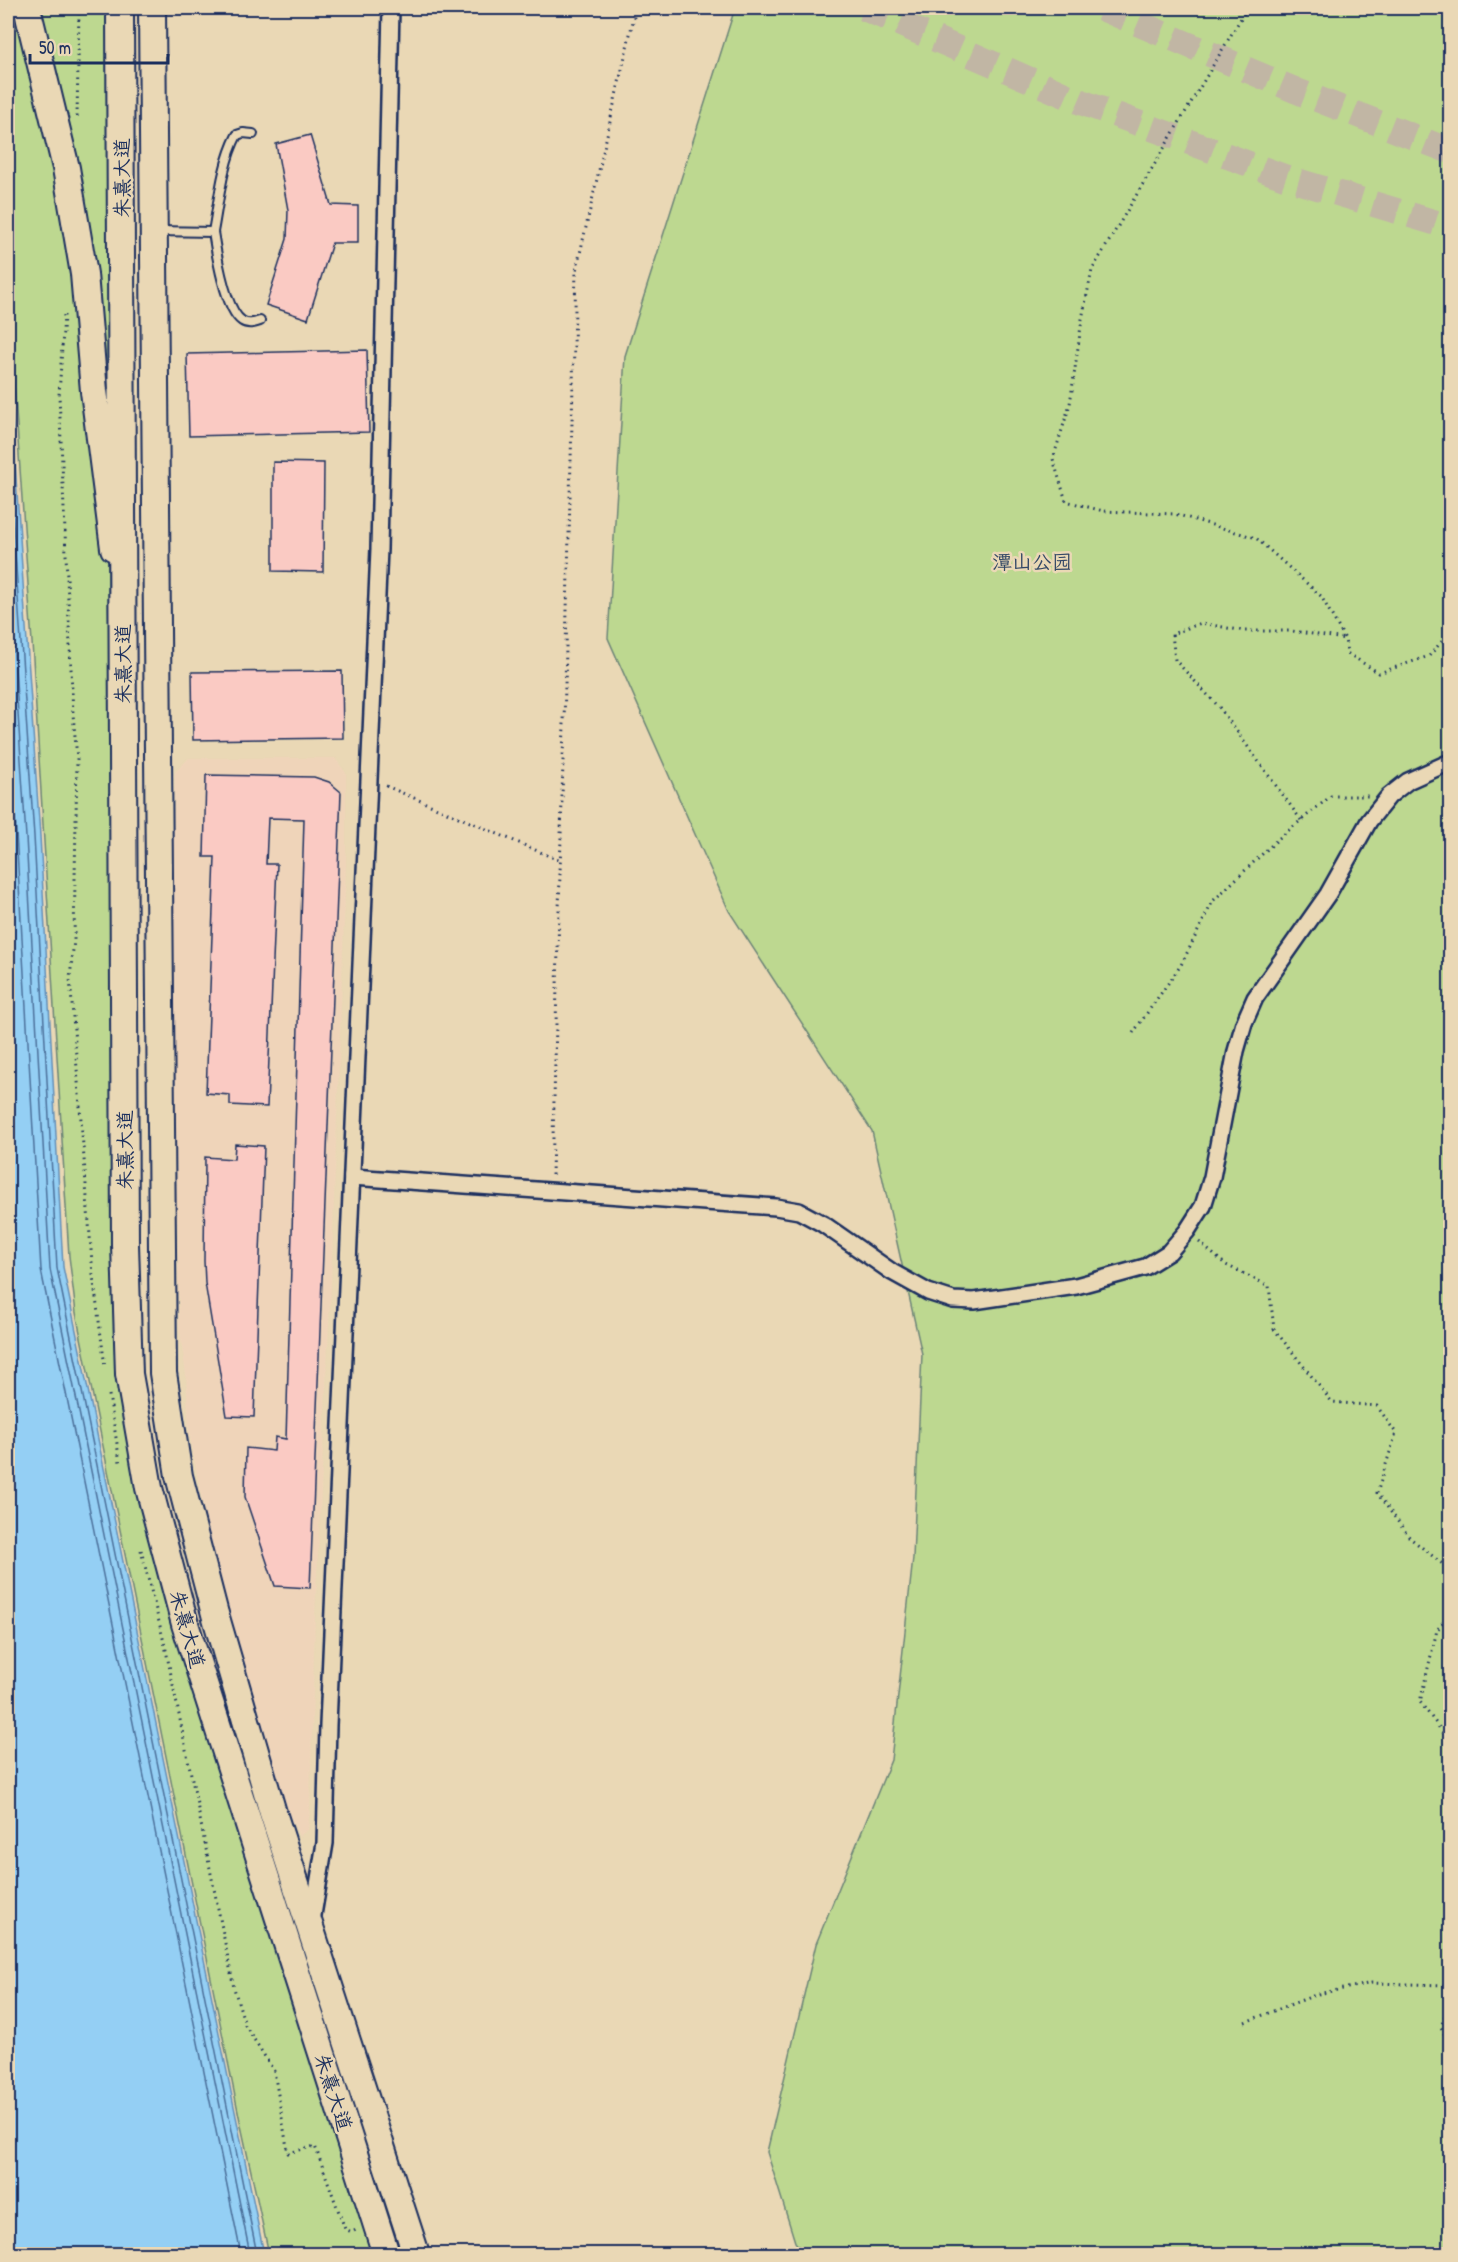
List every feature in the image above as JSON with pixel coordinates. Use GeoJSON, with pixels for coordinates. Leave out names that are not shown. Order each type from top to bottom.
{"type":"FeatureCollection","features":[{"type":"Feature","properties":{"kind":"main road"},"geometry":{"type":"LineString","coordinates":[[27,8],[66,168],[84,274],[94,391],[122,614]]}},
{"type":"Feature","properties":{"kind":"main road","name":"朱熹大道"},"geometry":{"type":"LineString","coordinates":[[120,8],[125,1232],[129,1374],[149,1488],[185,1624],[386,2254]]}},
{"type":"Feature","properties":{"kind":"main road","name":"朱熹大道"},"geometry":{"type":"LineString","coordinates":[[152,8],[163,1374],[179,1476],[215,1614],[273,1813],[416,2254]]}},
{"type":"Feature","properties":{"kind":"street"},"geometry":{"type":"LineString","coordinates":[[305,2002],[311,1927],[325,1844],[379,549],[391,8]]}},
{"type":"Feature","properties":{"kind":"street"},"geometry":{"type":"LineString","coordinates":[[352,1177],[776,1207],[799,1211],[823,1224],[892,1272],[928,1292],[953,1300],[974,1301],[1076,1286],[1145,1267],[1169,1252],[1187,1231],[1203,1206],[1212,1177],[1236,1051],[1244,1023],[1255,998],[1328,894],[1369,821],[1389,796],[1408,781],[1450,762]]}},
{"type":"Feature","properties":{"kind":"lane"},"geometry":{"type":"LineString","coordinates":[[253,134],[237,135],[231,145],[213,232],[217,261],[227,296],[236,315],[242,321],[251,324],[260,321]]}},
{"type":"Feature","properties":{"kind":"lane"},"geometry":{"type":"LineString","coordinates":[[155,231],[213,232]]}},
{"type":"Feature","properties":{"kind":"path"},"geometry":{"type":"LineString","coordinates":[[552,1191],[576,271],[636,8]]}},
{"type":"Feature","properties":{"kind":"path"},"geometry":{"type":"LineString","coordinates":[[1247,8],[1092,270],[1082,319],[1070,404],[1053,459],[1066,501],[1103,511],[1175,514],[1256,538],[1321,596],[1345,639],[1347,654],[1379,673],[1429,656],[1450,632]]}},
{"type":"Feature","properties":{"kind":"path"},"geometry":{"type":"LineString","coordinates":[[1301,820],[1219,707],[1175,660],[1172,634],[1200,623],[1245,631],[1292,631],[1345,639]]}},
{"type":"Feature","properties":{"kind":"path"},"geometry":{"type":"LineString","coordinates":[[369,779],[561,861]]}},
{"type":"Feature","properties":{"kind":"path"},"geometry":{"type":"LineString","coordinates":[[1133,1033],[1180,965],[1214,901],[1278,839],[1331,796],[1389,796]]}},
{"type":"Feature","properties":{"kind":"path"},"geometry":{"type":"LineString","coordinates":[[1187,1231],[1226,1265],[1269,1286],[1274,1329],[1332,1402],[1377,1406],[1396,1433],[1377,1493],[1410,1538],[1450,1570]]}},
{"type":"Feature","properties":{"kind":"path"},"geometry":{"type":"LineString","coordinates":[[1450,1613],[1437,1630],[1420,1702],[1450,1742]]}},
{"type":"Feature","properties":{"kind":"path"},"geometry":{"type":"LineString","coordinates":[[1450,1971],[1446,1985],[1450,1994]]}},
{"type":"Feature","properties":{"kind":"path"},"geometry":{"type":"LineString","coordinates":[[1245,2022],[1318,1994],[1372,1983],[1446,1985]]}},
{"type":"Feature","properties":{"kind":"path"},"geometry":{"type":"LineString","coordinates":[[1450,1999],[1441,2027],[1450,2045]]}},
{"type":"Feature","properties":{"kind":"shaded area"},"geometry":{"type":"Polygon","coordinates":[[[189,758],[335,758],[346,773],[346,866],[331,1283],[315,1616],[310,1806],[308,1830],[299,1836],[283,1802],[215,1569],[189,1432],[186,1375],[179,1325],[172,875],[175,772],[189,758]]]}},
{"type":"Feature","properties":{"kind":"green space"},"geometry":{"type":"Polygon","coordinates":[[[8,8],[108,8],[108,585],[124,1390],[377,2254],[269,2254],[76,1313],[69,1256],[32,642],[8,296],[8,8]]]}},
{"type":"Feature","properties":{"kind":"green space","name":"潭山公园"},"geometry":{"type":"Polygon","coordinates":[[[735,8],[1450,8],[1450,2254],[804,2254],[795,2242],[767,2152],[816,1944],[891,1760],[913,1558],[922,1354],[872,1131],[729,911],[608,638],[625,356],[735,8]]]}},
{"type":"Feature","properties":{"kind":"water"},"geometry":{"type":"Polygon","coordinates":[[[8,359],[40,836],[63,1267],[264,2254],[8,2254],[8,359]]]}},
{"type":"Feature","properties":{"kind":"building"},"geometry":{"type":"Polygon","coordinates":[[[310,135],[331,205],[358,206],[358,243],[332,243],[308,319],[266,305],[287,239],[288,210],[276,144],[310,135]]]}},
{"type":"Feature","properties":{"kind":"building"},"geometry":{"type":"Polygon","coordinates":[[[367,350],[369,432],[189,436],[187,354],[367,350]]]}},
{"type":"Feature","properties":{"kind":"building"},"geometry":{"type":"Polygon","coordinates":[[[273,462],[324,463],[323,572],[273,571],[273,462]]]}},
{"type":"Feature","properties":{"kind":"building"},"geometry":{"type":"Polygon","coordinates":[[[342,671],[343,738],[193,740],[192,672],[342,671]]]}},
{"type":"Feature","properties":{"kind":"building"},"geometry":{"type":"Polygon","coordinates":[[[206,775],[314,777],[329,782],[341,792],[310,1588],[275,1586],[245,1497],[246,1448],[274,1451],[275,1437],[286,1439],[304,819],[268,818],[266,864],[277,864],[267,1107],[230,1105],[230,1095],[206,1093],[215,857],[204,857],[206,775]]]}},
{"type":"Feature","properties":{"kind":"building"},"geometry":{"type":"Polygon","coordinates":[[[235,1144],[264,1146],[254,1417],[227,1416],[205,1283],[205,1157],[234,1159],[235,1144]]]}},
{"type":"Feature","properties":{"kind":"tunnel"},"geometry":{"type":"LineString","coordinates":[[864,8],[1081,102],[1287,178],[1450,227]]}},
{"type":"Feature","properties":{"kind":"tunnel"},"geometry":{"type":"LineString","coordinates":[[1102,8],[1297,91],[1450,151]]}}]}
